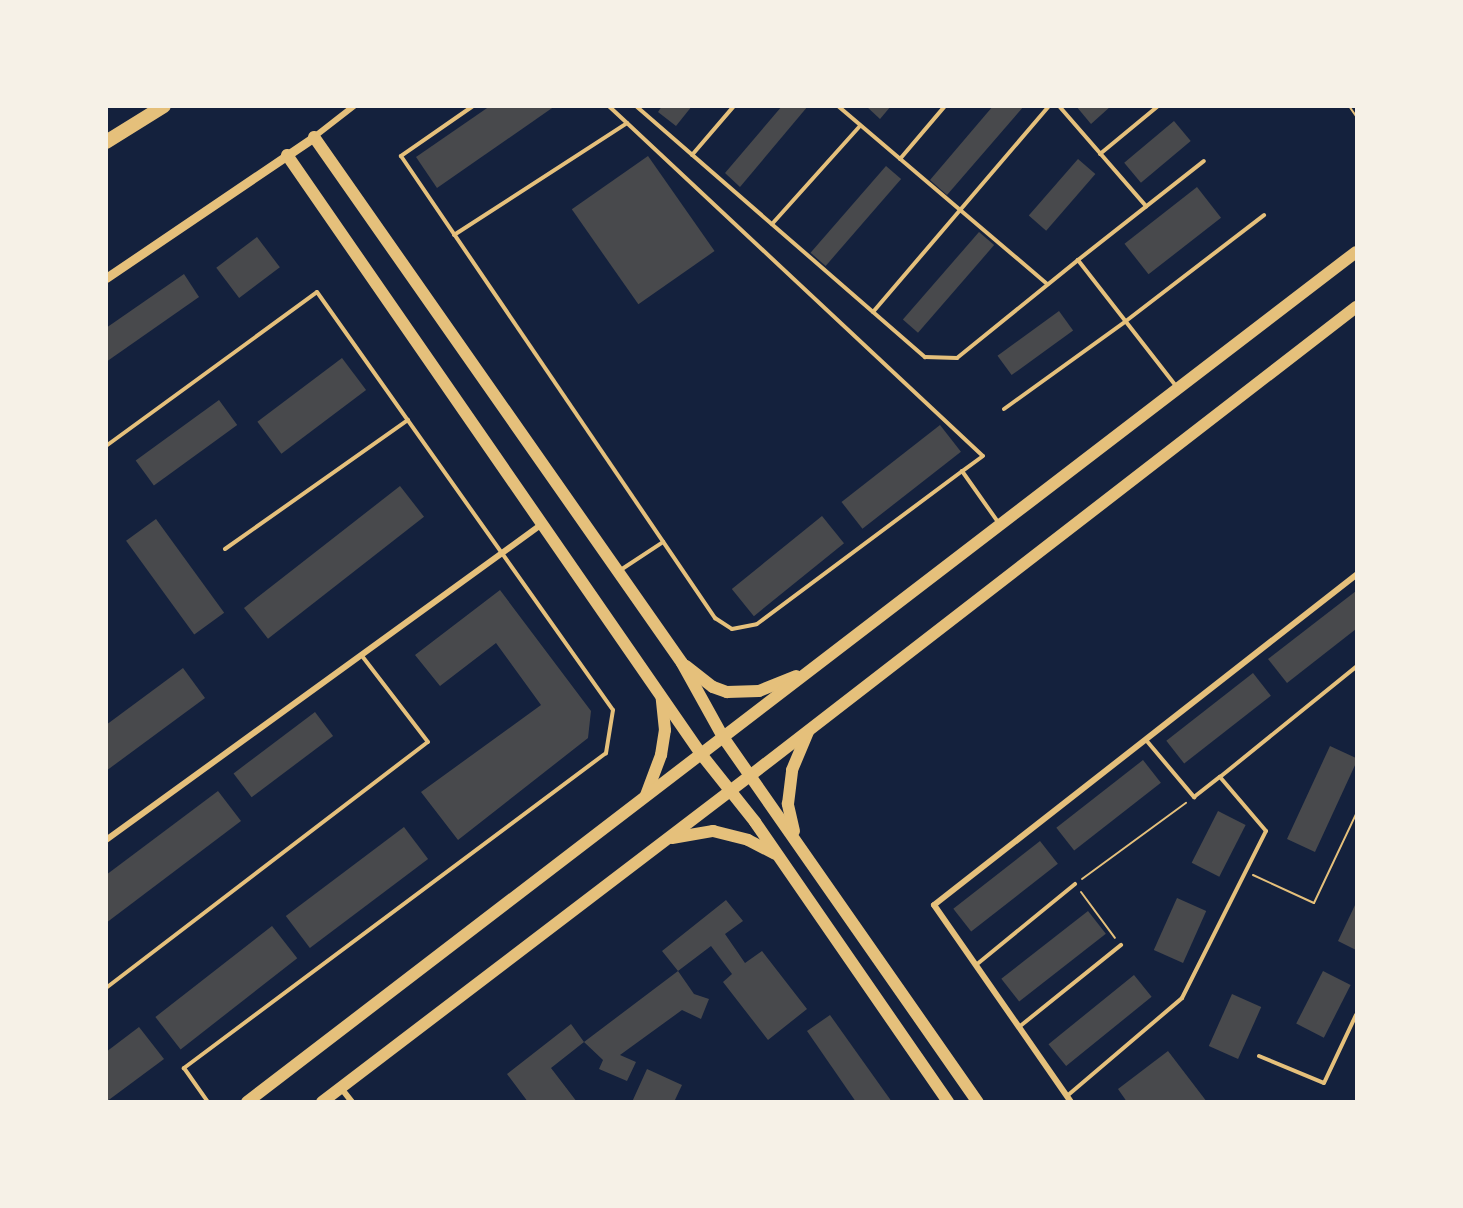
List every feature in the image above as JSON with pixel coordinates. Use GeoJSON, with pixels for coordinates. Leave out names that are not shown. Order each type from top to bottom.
{"type":"FeatureCollection","features":[{"type":"Feature","properties":{"kind":"highway"},"geometry":{"type":"LineString","coordinates":[[106,142],[164,106]]}},
{"type":"Feature","properties":{"kind":"main road"},"geometry":{"type":"LineString","coordinates":[[314,137],[682,663],[723,737],[978,1101]]}},
{"type":"Feature","properties":{"kind":"main road"},"geometry":{"type":"LineString","coordinates":[[287,155],[701,754],[778,855],[948,1101]]}},
{"type":"Feature","properties":{"kind":"main road"},"geometry":{"type":"LineString","coordinates":[[247,1101],[1356,252]]}},
{"type":"Feature","properties":{"kind":"main road"},"geometry":{"type":"LineString","coordinates":[[322,1101],[668,839],[1356,306]]}},
{"type":"Feature","properties":{"kind":"main road"},"geometry":{"type":"LineString","coordinates":[[682,663],[714,687],[727,692],[759,691],[813,668]]}},
{"type":"Feature","properties":{"kind":"main road"},"geometry":{"type":"LineString","coordinates":[[645,797],[661,755],[665,730],[662,697]]}},
{"type":"Feature","properties":{"kind":"main road"},"geometry":{"type":"LineString","coordinates":[[795,838],[788,804],[792,770],[809,730]]}},
{"type":"Feature","properties":{"kind":"main road"},"geometry":{"type":"LineString","coordinates":[[668,839],[713,831],[748,840],[778,855]]}},
{"type":"Feature","properties":{"kind":"street"},"geometry":{"type":"LineString","coordinates":[[106,278],[314,137],[354,106]]}},
{"type":"Feature","properties":{"kind":"street"},"geometry":{"type":"LineString","coordinates":[[106,840],[542,524]]}},
{"type":"Feature","properties":{"kind":"street"},"geometry":{"type":"LineString","coordinates":[[1069,1099],[934,905],[1356,575]]}},
{"type":"Feature","properties":{"kind":"street"},"geometry":{"type":"LineString","coordinates":[[341,1087],[352,1101]]}},
{"type":"Feature","properties":{"kind":"lane"},"geometry":{"type":"LineString","coordinates":[[472,106],[400,156],[715,618],[732,629],[757,624],[983,456],[609,106]]}},
{"type":"Feature","properties":{"kind":"lane"},"geometry":{"type":"LineString","coordinates":[[636,106],[925,357],[957,358],[1204,161]]}},
{"type":"Feature","properties":{"kind":"lane"},"geometry":{"type":"LineString","coordinates":[[692,155],[734,106]]}},
{"type":"Feature","properties":{"kind":"lane"},"geometry":{"type":"LineString","coordinates":[[838,106],[1047,284]]}},
{"type":"Feature","properties":{"kind":"lane"},"geometry":{"type":"LineString","coordinates":[[900,159],[945,106]]}},
{"type":"Feature","properties":{"kind":"lane"},"geometry":{"type":"LineString","coordinates":[[873,312],[1049,106]]}},
{"type":"Feature","properties":{"kind":"lane"},"geometry":{"type":"LineString","coordinates":[[1059,106],[1146,206]]}},
{"type":"Feature","properties":{"kind":"lane"},"geometry":{"type":"LineString","coordinates":[[1100,154],[1158,106]]}},
{"type":"Feature","properties":{"kind":"lane"},"geometry":{"type":"LineString","coordinates":[[454,235],[627,123]]}},
{"type":"Feature","properties":{"kind":"lane"},"geometry":{"type":"LineString","coordinates":[[771,224],[860,126]]}},
{"type":"Feature","properties":{"kind":"lane"},"geometry":{"type":"LineString","coordinates":[[1004,409],[1125,321],[1264,215]]}},
{"type":"Feature","properties":{"kind":"lane"},"geometry":{"type":"LineString","coordinates":[[1077,260],[1178,389]]}},
{"type":"Feature","properties":{"kind":"lane"},"geometry":{"type":"LineString","coordinates":[[106,446],[317,292],[613,710],[606,753],[184,1068],[208,1101]]}},
{"type":"Feature","properties":{"kind":"lane"},"geometry":{"type":"LineString","coordinates":[[225,549],[408,420]]}},
{"type":"Feature","properties":{"kind":"lane"},"geometry":{"type":"LineString","coordinates":[[962,471],[1000,525]]}},
{"type":"Feature","properties":{"kind":"lane"},"geometry":{"type":"LineString","coordinates":[[618,571],[663,542]]}},
{"type":"Feature","properties":{"kind":"lane"},"geometry":{"type":"LineString","coordinates":[[106,988],[428,742],[361,655]]}},
{"type":"Feature","properties":{"kind":"lane"},"geometry":{"type":"LineString","coordinates":[[1146,740],[1194,797],[1356,667]]}},
{"type":"Feature","properties":{"kind":"lane"},"geometry":{"type":"LineString","coordinates":[[1069,1099],[1182,998],[1266,831],[1220,777]]}},
{"type":"Feature","properties":{"kind":"lane"},"geometry":{"type":"LineString","coordinates":[[976,966],[1075,884]]}},
{"type":"Feature","properties":{"kind":"lane"},"geometry":{"type":"LineString","coordinates":[[1019,1027],[1121,945]]}},
{"type":"Feature","properties":{"kind":"lane"},"geometry":{"type":"LineString","coordinates":[[1259,1056],[1324,1083],[1356,1015]]}},
{"type":"Feature","properties":{"kind":"path"},"geometry":{"type":"LineString","coordinates":[[1349,106],[1356,116]]}},
{"type":"Feature","properties":{"kind":"path"},"geometry":{"type":"LineString","coordinates":[[1121,945],[1075,884],[1194,797]]}},
{"type":"Feature","properties":{"kind":"path"},"geometry":{"type":"LineString","coordinates":[[1246,871],[1314,903],[1356,814]]}},
{"type":"Feature","properties":{"kind":"building"},"geometry":{"type":"Polygon","coordinates":[[[490,106],[555,106],[437,188],[416,157],[490,106]]]}},
{"type":"Feature","properties":{"kind":"building"},"geometry":{"type":"Polygon","coordinates":[[[662,106],[692,106],[676,126],[658,112],[662,106]]]}},
{"type":"Feature","properties":{"kind":"building"},"geometry":{"type":"Polygon","coordinates":[[[782,106],[808,106],[740,187],[725,173],[782,106]]]}},
{"type":"Feature","properties":{"kind":"building"},"geometry":{"type":"Polygon","coordinates":[[[866,106],[891,106],[880,119],[866,106]]]}},
{"type":"Feature","properties":{"kind":"building"},"geometry":{"type":"Polygon","coordinates":[[[993,106],[1024,106],[947,195],[930,180],[993,106]]]}},
{"type":"Feature","properties":{"kind":"building"},"geometry":{"type":"Polygon","coordinates":[[[1076,106],[1111,106],[1091,124],[1076,106]]]}},
{"type":"Feature","properties":{"kind":"building"},"geometry":{"type":"Polygon","coordinates":[[[1174,121],[1191,141],[1141,183],[1124,163],[1174,121]]]}},
{"type":"Feature","properties":{"kind":"building"},"geometry":{"type":"Polygon","coordinates":[[[648,156],[715,251],[638,304],[572,209],[648,156]]]}},
{"type":"Feature","properties":{"kind":"building"},"geometry":{"type":"Polygon","coordinates":[[[1078,159],[1095,174],[1046,231],[1029,216],[1078,159]]]}},
{"type":"Feature","properties":{"kind":"building"},"geometry":{"type":"Polygon","coordinates":[[[886,166],[901,179],[826,266],[811,253],[886,166]]]}},
{"type":"Feature","properties":{"kind":"building"},"geometry":{"type":"Polygon","coordinates":[[[1197,187],[1221,218],[1149,274],[1125,244],[1197,187]]]}},
{"type":"Feature","properties":{"kind":"building"},"geometry":{"type":"Polygon","coordinates":[[[979,232],[994,245],[918,333],[903,320],[979,232]]]}},
{"type":"Feature","properties":{"kind":"building"},"geometry":{"type":"Polygon","coordinates":[[[257,237],[280,267],[239,298],[216,268],[257,237]]]}},
{"type":"Feature","properties":{"kind":"building"},"geometry":{"type":"Polygon","coordinates":[[[184,274],[199,297],[106,362],[106,328],[184,274]]]}},
{"type":"Feature","properties":{"kind":"building"},"geometry":{"type":"Polygon","coordinates":[[[1059,311],[1073,330],[1012,375],[998,356],[1059,311]]]}},
{"type":"Feature","properties":{"kind":"building"},"geometry":{"type":"Polygon","coordinates":[[[342,358],[366,390],[281,454],[257,422],[342,358]]]}},
{"type":"Feature","properties":{"kind":"building"},"geometry":{"type":"Polygon","coordinates":[[[219,400],[237,425],[154,486],[136,461],[219,400]]]}},
{"type":"Feature","properties":{"kind":"building"},"geometry":{"type":"Polygon","coordinates":[[[940,425],[961,452],[862,529],[841,502],[940,425]]]}},
{"type":"Feature","properties":{"kind":"building"},"geometry":{"type":"Polygon","coordinates":[[[400,486],[424,517],[268,639],[244,608],[400,486]]]}},
{"type":"Feature","properties":{"kind":"building"},"geometry":{"type":"Polygon","coordinates":[[[822,516],[844,543],[754,616],[732,589],[822,516]]]}},
{"type":"Feature","properties":{"kind":"building"},"geometry":{"type":"Polygon","coordinates":[[[156,519],[224,613],[194,635],[126,541],[156,519]]]}},
{"type":"Feature","properties":{"kind":"building"},"geometry":{"type":"Polygon","coordinates":[[[500,590],[591,711],[588,738],[458,840],[421,792],[541,705],[496,643],[440,686],[415,655],[500,590]]]}},
{"type":"Feature","properties":{"kind":"building"},"geometry":{"type":"Polygon","coordinates":[[[1356,591],[1356,629],[1287,683],[1268,659],[1356,591]]]}},
{"type":"Feature","properties":{"kind":"building"},"geometry":{"type":"Polygon","coordinates":[[[183,668],[205,698],[106,771],[106,725],[183,668]]]}},
{"type":"Feature","properties":{"kind":"building"},"geometry":{"type":"Polygon","coordinates":[[[1253,673],[1271,696],[1184,764],[1166,741],[1253,673]]]}},
{"type":"Feature","properties":{"kind":"building"},"geometry":{"type":"Polygon","coordinates":[[[315,712],[333,736],[252,797],[234,773],[315,712]]]}},
{"type":"Feature","properties":{"kind":"building"},"geometry":{"type":"Polygon","coordinates":[[[1330,746],[1356,758],[1356,763],[1315,852],[1287,839],[1330,746]]]}},
{"type":"Feature","properties":{"kind":"building"},"geometry":{"type":"Polygon","coordinates":[[[1143,760],[1161,783],[1074,851],[1056,828],[1143,760]]]}},
{"type":"Feature","properties":{"kind":"building"},"geometry":{"type":"Polygon","coordinates":[[[218,791],[241,821],[106,923],[106,875],[218,791]]]}},
{"type":"Feature","properties":{"kind":"building"},"geometry":{"type":"Polygon","coordinates":[[[1218,811],[1246,825],[1219,877],[1192,863],[1218,811]]]}},
{"type":"Feature","properties":{"kind":"building"},"geometry":{"type":"Polygon","coordinates":[[[404,827],[428,859],[310,948],[286,916],[404,827]]]}},
{"type":"Feature","properties":{"kind":"building"},"geometry":{"type":"Polygon","coordinates":[[[1040,841],[1058,864],[971,932],[953,909],[1040,841]]]}},
{"type":"Feature","properties":{"kind":"building"},"geometry":{"type":"Polygon","coordinates":[[[1177,898],[1206,911],[1183,963],[1154,950],[1177,898]]]}},
{"type":"Feature","properties":{"kind":"building"},"geometry":{"type":"Polygon","coordinates":[[[726,900],[743,921],[725,934],[745,963],[762,951],[807,1009],[768,1040],[723,982],[732,974],[711,946],[678,971],[662,951],[726,900]]]}},
{"type":"Feature","properties":{"kind":"building"},"geometry":{"type":"Polygon","coordinates":[[[1356,903],[1356,950],[1338,941],[1356,903]]]}},
{"type":"Feature","properties":{"kind":"building"},"geometry":{"type":"Polygon","coordinates":[[[1088,911],[1106,934],[1019,1002],[1001,979],[1088,911]]]}},
{"type":"Feature","properties":{"kind":"building"},"geometry":{"type":"Polygon","coordinates":[[[272,926],[297,958],[181,1049],[155,1017],[272,926]]]}},
{"type":"Feature","properties":{"kind":"building"},"geometry":{"type":"Polygon","coordinates":[[[678,971],[694,994],[709,999],[701,1019],[682,1010],[620,1055],[636,1062],[627,1081],[599,1069],[603,1060],[584,1042],[678,971]]]}},
{"type":"Feature","properties":{"kind":"building"},"geometry":{"type":"Polygon","coordinates":[[[1323,971],[1351,985],[1324,1038],[1296,1024],[1323,971]]]}},
{"type":"Feature","properties":{"kind":"building"},"geometry":{"type":"Polygon","coordinates":[[[1134,975],[1152,997],[1066,1066],[1049,1044],[1134,975]]]}},
{"type":"Feature","properties":{"kind":"building"},"geometry":{"type":"Polygon","coordinates":[[[1232,994],[1261,1007],[1238,1059],[1209,1046],[1232,994]]]}},
{"type":"Feature","properties":{"kind":"building"},"geometry":{"type":"Polygon","coordinates":[[[830,1015],[892,1102],[856,1102],[807,1031],[830,1015]]]}},
{"type":"Feature","properties":{"kind":"building"},"geometry":{"type":"Polygon","coordinates":[[[571,1024],[584,1042],[551,1068],[577,1102],[528,1102],[507,1074],[571,1024]]]}},
{"type":"Feature","properties":{"kind":"building"},"geometry":{"type":"Polygon","coordinates":[[[139,1027],[164,1059],[106,1102],[106,1052],[139,1027]]]}},
{"type":"Feature","properties":{"kind":"building"},"geometry":{"type":"Polygon","coordinates":[[[1168,1051],[1207,1102],[1127,1102],[1118,1089],[1168,1051]]]}},
{"type":"Feature","properties":{"kind":"building"},"geometry":{"type":"Polygon","coordinates":[[[647,1069],[682,1085],[674,1102],[632,1102],[647,1069]]]}}]}
